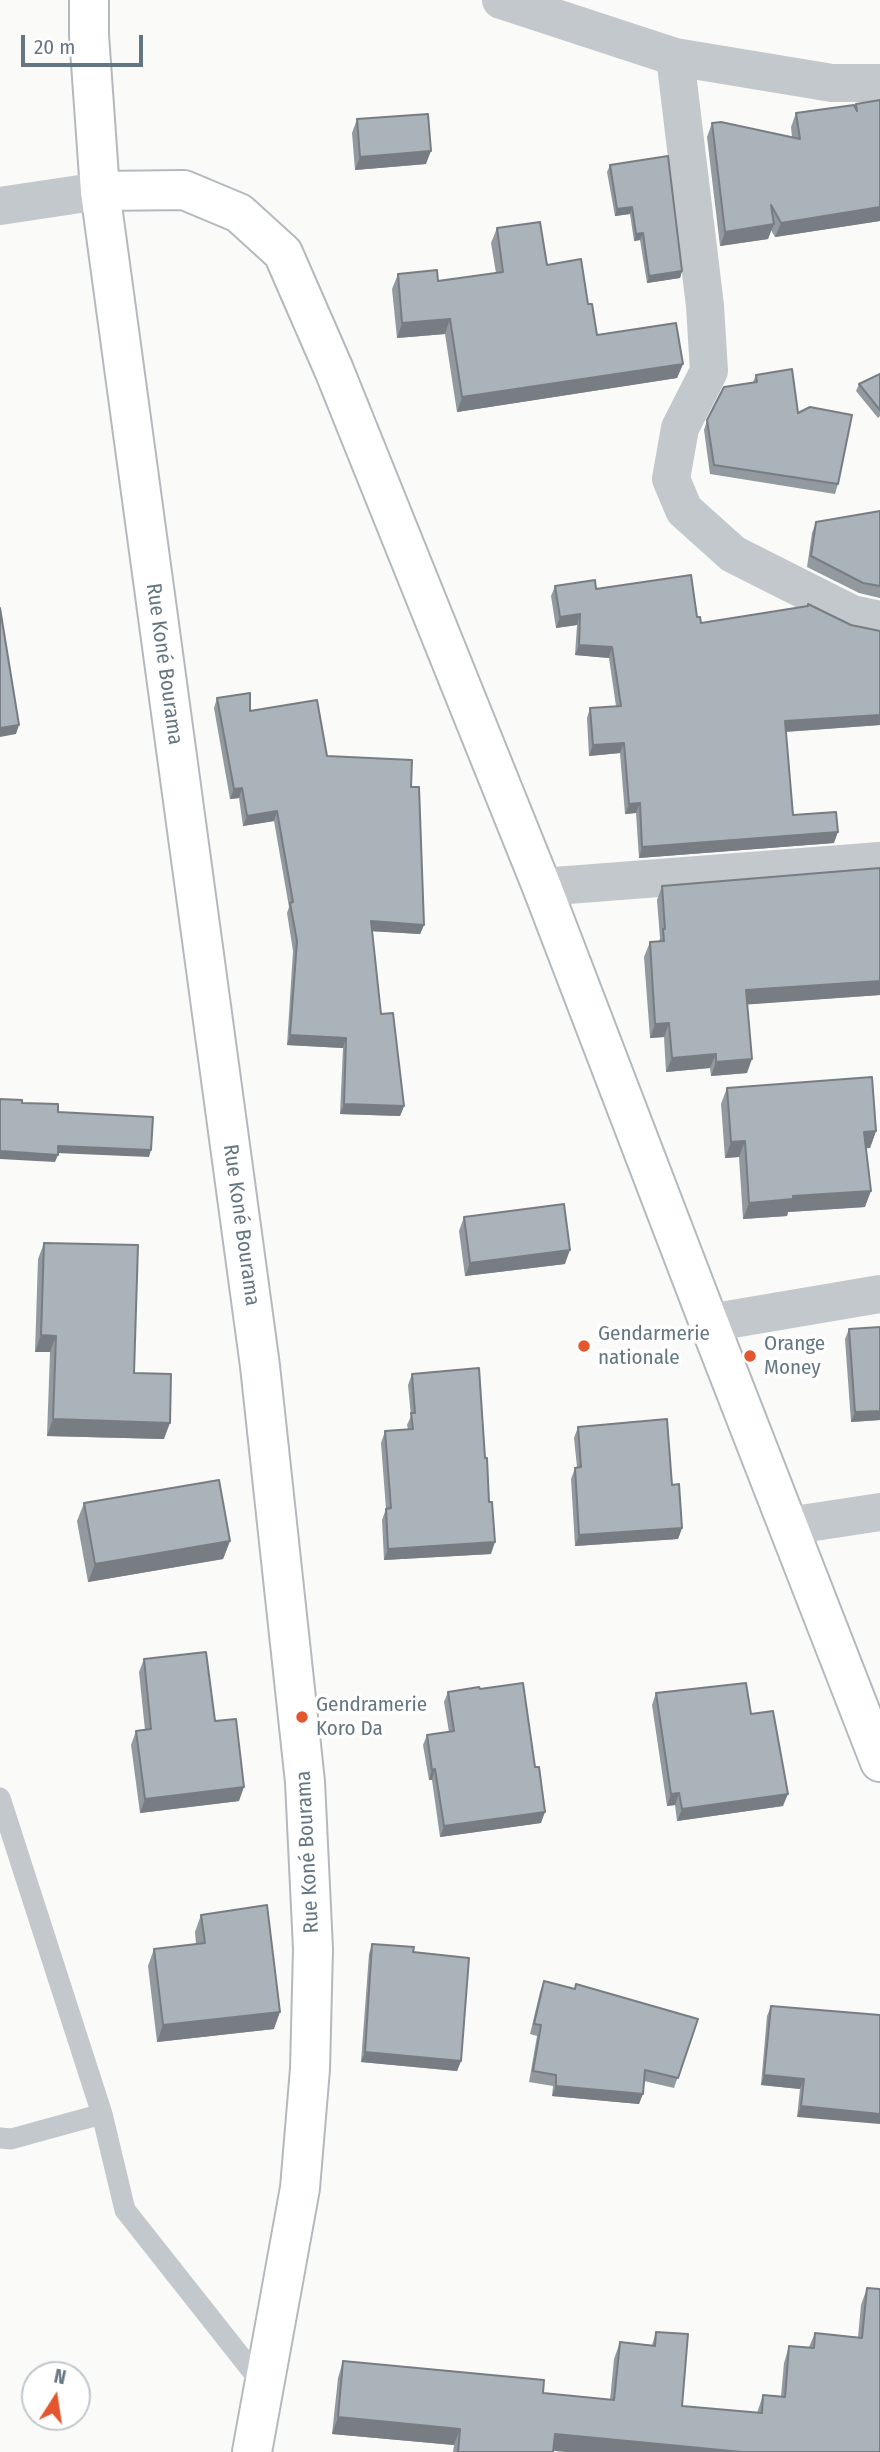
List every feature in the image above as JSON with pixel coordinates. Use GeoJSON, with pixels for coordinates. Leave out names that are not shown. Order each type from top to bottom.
{"type":"FeatureCollection","features":[{"type":"Feature","properties":{"kind":"main road","name":"Rue Koné Bourama"},"geometry":{"type":"LineString","coordinates":[[89,0],[100,191],[260,1366],[305,1782],[313,1949],[310,2069],[300,2188],[252,2452]]}},
{"type":"Feature","properties":{"kind":"main road"},"geometry":{"type":"LineString","coordinates":[[100,191],[184,190],[239,213],[283,253],[334,370],[542,887],[880,1762]]}},
{"type":"Feature","properties":{"kind":"street"},"geometry":{"type":"LineString","coordinates":[[501,0],[675,57],[832,83],[880,83]]}},
{"type":"Feature","properties":{"kind":"street"},"geometry":{"type":"LineString","coordinates":[[675,57],[705,306],[709,371],[680,428],[671,479],[684,510],[733,554],[852,614],[880,620]]}},
{"type":"Feature","properties":{"kind":"street"},"geometry":{"type":"LineString","coordinates":[[0,206],[100,191]]}},
{"type":"Feature","properties":{"kind":"street"},"geometry":{"type":"LineString","coordinates":[[542,887],[880,862]]}},
{"type":"Feature","properties":{"kind":"street"},"geometry":{"type":"LineString","coordinates":[[709,1323],[880,1294]]}},
{"type":"Feature","properties":{"kind":"street"},"geometry":{"type":"LineString","coordinates":[[788,1526],[880,1512]]}},
{"type":"Feature","properties":{"kind":"lane"},"geometry":{"type":"LineString","coordinates":[[0,1798],[102,2114],[125,2210],[264,2386]]}},
{"type":"Feature","properties":{"kind":"lane"},"geometry":{"type":"LineString","coordinates":[[0,2138],[11,2138],[102,2114]]}},
{"type":"Feature","properties":{"kind":"building"},"geometry":{"type":"Polygon","coordinates":[[[880,100],[880,207],[781,223],[771,205],[774,224],[725,232],[712,123],[721,122],[800,139],[796,113],[854,105],[857,111],[856,104],[880,100]]]}},
{"type":"Feature","properties":{"kind":"building"},"geometry":{"type":"Polygon","coordinates":[[[428,114],[431,151],[360,157],[357,119],[428,114]]]}},
{"type":"Feature","properties":{"kind":"building"},"geometry":{"type":"Polygon","coordinates":[[[668,156],[682,271],[649,276],[643,233],[636,234],[632,207],[617,209],[610,165],[668,156]]]}},
{"type":"Feature","properties":{"kind":"building"},"geometry":{"type":"Polygon","coordinates":[[[540,222],[547,265],[581,259],[588,304],[592,304],[597,335],[676,323],[683,364],[462,397],[450,319],[402,323],[398,274],[437,270],[438,281],[503,272],[497,228],[540,222]]]}},
{"type":"Feature","properties":{"kind":"building"},"geometry":{"type":"Polygon","coordinates":[[[792,369],[798,413],[810,407],[852,415],[838,484],[714,465],[707,420],[724,387],[757,382],[756,375],[792,369]]]}},
{"type":"Feature","properties":{"kind":"building"},"geometry":{"type":"Polygon","coordinates":[[[880,374],[880,410],[859,384],[880,374]]]}},
{"type":"Feature","properties":{"kind":"building"},"geometry":{"type":"Polygon","coordinates":[[[880,511],[880,586],[863,583],[811,556],[816,522],[880,511]]]}},
{"type":"Feature","properties":{"kind":"building"},"geometry":{"type":"Polygon","coordinates":[[[691,575],[697,617],[700,617],[701,623],[808,604],[851,625],[880,631],[880,715],[785,721],[793,815],[836,812],[838,832],[642,847],[640,803],[629,804],[624,743],[593,745],[590,708],[621,706],[612,647],[579,645],[580,614],[560,617],[555,586],[595,580],[596,589],[691,575]]]}},
{"type":"Feature","properties":{"kind":"building"},"geometry":{"type":"Polygon","coordinates":[[[0,608],[19,725],[0,728],[0,608]]]}},
{"type":"Feature","properties":{"kind":"building"},"geometry":{"type":"Polygon","coordinates":[[[250,693],[250,711],[317,700],[327,756],[412,760],[411,787],[419,787],[424,925],[371,921],[381,1014],[393,1013],[404,1106],[344,1104],[346,1038],[290,1035],[297,941],[277,811],[247,816],[242,788],[234,789],[217,698],[250,693]]]}},
{"type":"Feature","properties":{"kind":"building"},"geometry":{"type":"Polygon","coordinates":[[[880,868],[880,981],[746,990],[752,1059],[716,1062],[716,1054],[672,1058],[669,1023],[655,1024],[650,942],[664,941],[662,886],[880,868]]]}},
{"type":"Feature","properties":{"kind":"building"},"geometry":{"type":"Polygon","coordinates":[[[872,1077],[876,1131],[864,1132],[871,1191],[793,1196],[793,1199],[749,1203],[745,1141],[731,1142],[727,1088],[872,1077]]]}},
{"type":"Feature","properties":{"kind":"building"},"geometry":{"type":"Polygon","coordinates":[[[0,1099],[58,1104],[58,1112],[153,1117],[151,1150],[58,1146],[58,1155],[0,1151],[0,1099]]]}},
{"type":"Feature","properties":{"kind":"building"},"geometry":{"type":"Polygon","coordinates":[[[564,1204],[570,1250],[470,1263],[464,1217],[564,1204]]]}},
{"type":"Feature","properties":{"kind":"building"},"geometry":{"type":"Polygon","coordinates":[[[44,1243],[138,1245],[134,1373],[171,1374],[170,1423],[53,1419],[56,1336],[41,1335],[44,1243]]]}},
{"type":"Feature","properties":{"kind":"building"},"geometry":{"type":"Polygon","coordinates":[[[880,1327],[880,1411],[855,1412],[849,1329],[880,1327]]]}},
{"type":"Feature","properties":{"kind":"building"},"geometry":{"type":"Polygon","coordinates":[[[479,1368],[489,1502],[492,1502],[495,1542],[388,1549],[386,1509],[391,1508],[385,1431],[413,1429],[411,1413],[415,1413],[412,1374],[479,1368]]]}},
{"type":"Feature","properties":{"kind":"building"},"geometry":{"type":"Polygon","coordinates":[[[667,1419],[672,1485],[679,1484],[682,1528],[579,1535],[575,1468],[581,1467],[578,1427],[667,1419]]]}},
{"type":"Feature","properties":{"kind":"building"},"geometry":{"type":"Polygon","coordinates":[[[219,1480],[230,1541],[95,1564],[84,1503],[219,1480]]]}},
{"type":"Feature","properties":{"kind":"building"},"geometry":{"type":"Polygon","coordinates":[[[206,1652],[215,1721],[236,1719],[244,1787],[145,1799],[136,1731],[151,1729],[144,1659],[206,1652]]]}},
{"type":"Feature","properties":{"kind":"building"},"geometry":{"type":"Polygon","coordinates":[[[523,1683],[535,1767],[539,1767],[545,1812],[444,1826],[427,1735],[454,1731],[448,1692],[523,1683]]]}},
{"type":"Feature","properties":{"kind":"building"},"geometry":{"type":"Polygon","coordinates":[[[746,1683],[751,1714],[773,1711],[788,1794],[682,1809],[679,1793],[671,1794],[656,1693],[746,1683]]]}},
{"type":"Feature","properties":{"kind":"building"},"geometry":{"type":"Polygon","coordinates":[[[267,1905],[280,2012],[163,2025],[154,1949],[205,1943],[201,1915],[267,1905]]]}},
{"type":"Feature","properties":{"kind":"building"},"geometry":{"type":"Polygon","coordinates":[[[372,1944],[414,1947],[413,1952],[469,1958],[461,2061],[365,2052],[372,1944]]]}},
{"type":"Feature","properties":{"kind":"building"},"geometry":{"type":"Polygon","coordinates":[[[544,1981],[575,1989],[576,1984],[698,2019],[678,2078],[645,2070],[643,2094],[556,2086],[556,2075],[533,2071],[541,2025],[534,2024],[544,1981]]]}},
{"type":"Feature","properties":{"kind":"building"},"geometry":{"type":"Polygon","coordinates":[[[771,2006],[880,2015],[880,2114],[801,2106],[804,2079],[764,2075],[771,2006]]]}},
{"type":"Feature","properties":{"kind":"building"},"geometry":{"type":"Polygon","coordinates":[[[867,2288],[880,2289],[880,2452],[742,2452],[555,2434],[553,2452],[458,2452],[460,2429],[338,2417],[343,2361],[544,2380],[543,2393],[614,2400],[620,2342],[655,2346],[656,2332],[688,2334],[682,2406],[762,2413],[763,2395],[785,2397],[789,2346],[814,2348],[815,2333],[862,2338],[867,2288]]]}},
{"type":"Feature","properties":{"kind":"place","name":"Gendarmerie nationale"},"geometry":{"type":"Point","coordinates":[584,1346]}},
{"type":"Feature","properties":{"kind":"place","name":"Orange Money"},"geometry":{"type":"Point","coordinates":[750,1356]}},
{"type":"Feature","properties":{"kind":"place","name":"Gendramerie Koro Da"},"geometry":{"type":"Point","coordinates":[302,1717]}}]}
